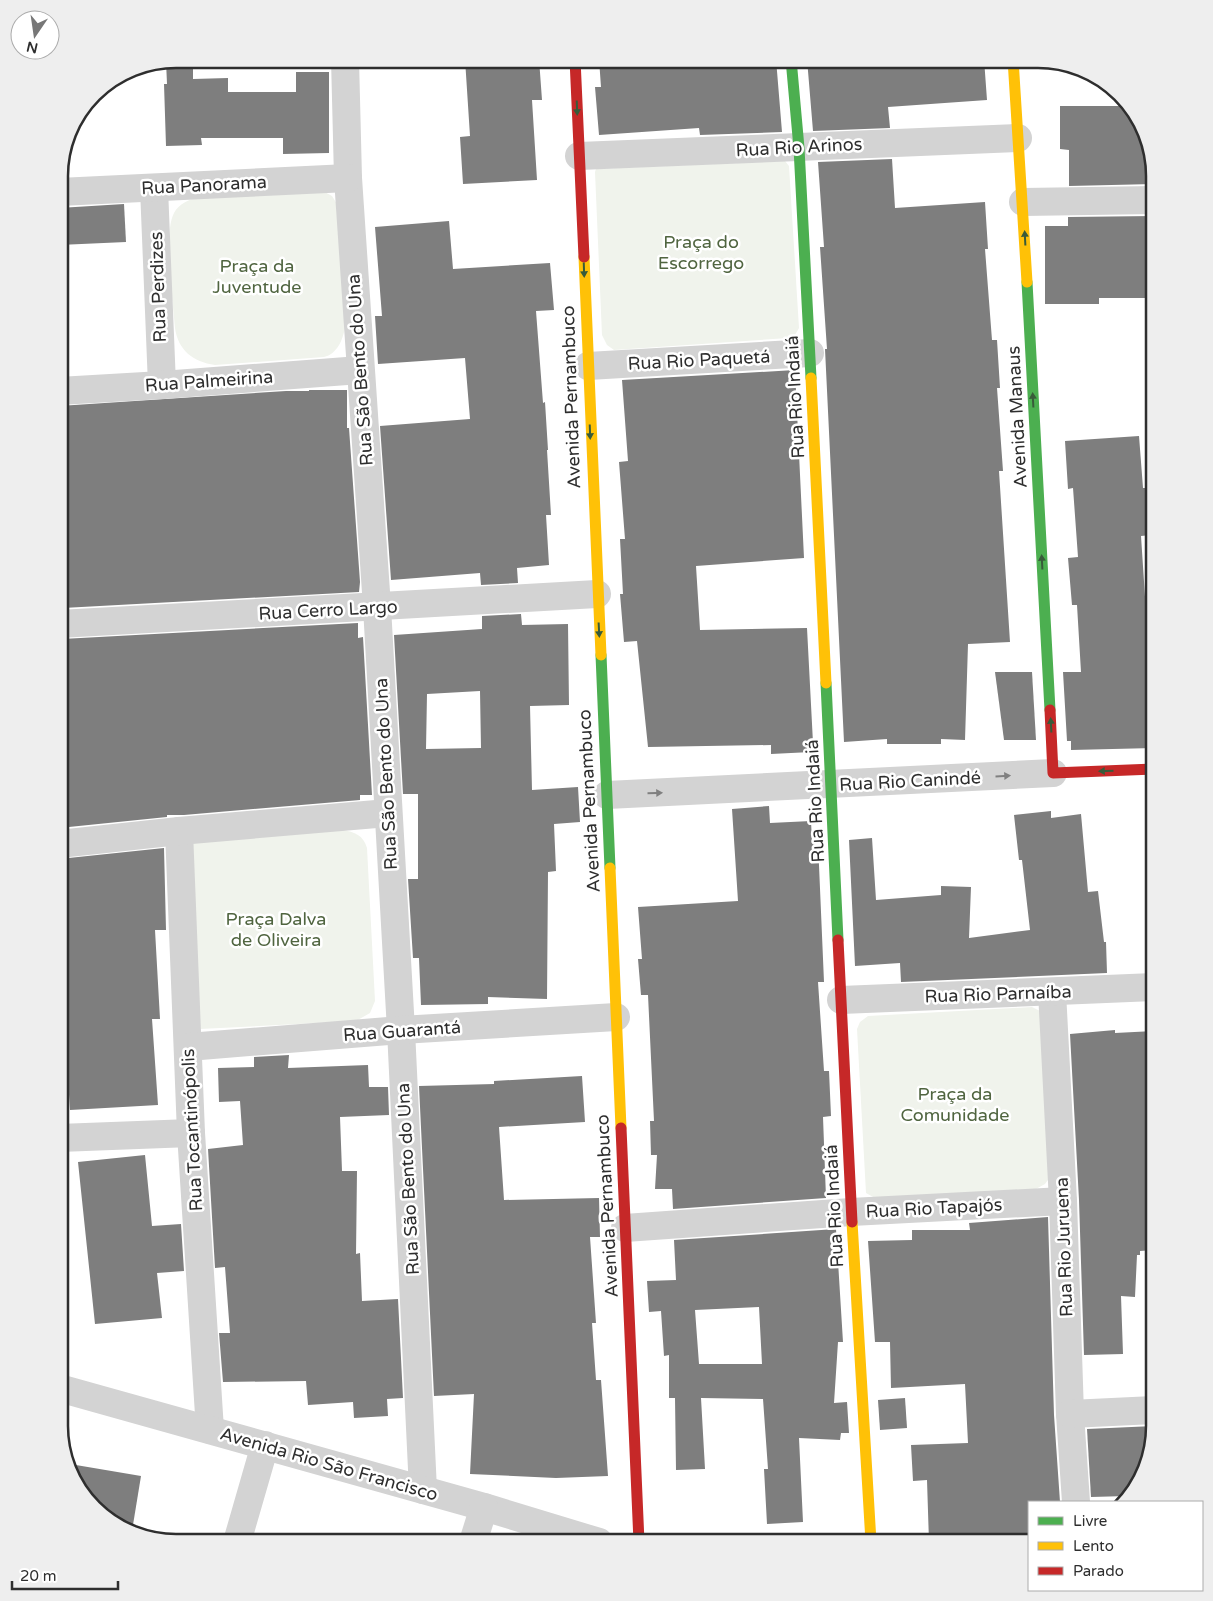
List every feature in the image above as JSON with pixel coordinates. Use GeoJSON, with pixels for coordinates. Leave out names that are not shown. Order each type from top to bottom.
{"type":"FeatureCollection","features":[{"type":"Feature","properties":{"kind":"main road","name":"Avenida Pernambuco"},"geometry":{"type":"LineString","coordinates":[[574,68],[639,1534]]}},
{"type":"Feature","properties":{"kind":"main road","name":"Rua Rio Indaiá"},"geometry":{"type":"LineString","coordinates":[[792,68],[799,148],[832,785],[851,1212],[871,1534]]}},
{"type":"Feature","properties":{"kind":"main road","name":"Avenida Manaus"},"geometry":{"type":"LineString","coordinates":[[1014,68],[1023,202],[1053,773]]}},
{"type":"Feature","properties":{"kind":"main road","name":"Rua Rio Canindé"},"geometry":{"type":"LineString","coordinates":[[1053,773],[1146,769]]}},
{"type":"Feature","properties":{"kind":"street","name":"Rua São Bento do Una"},"geometry":{"type":"LineString","coordinates":[[345,68],[348,178],[377,608],[422,1490]]}},
{"type":"Feature","properties":{"kind":"street","name":"Rua Rio Arinos"},"geometry":{"type":"LineString","coordinates":[[579,156],[1018,138]]}},
{"type":"Feature","properties":{"kind":"street","name":"Rua Panorama"},"geometry":{"type":"LineString","coordinates":[[68,192],[348,178]]}},
{"type":"Feature","properties":{"kind":"street","name":"Rua Perdizes"},"geometry":{"type":"LineString","coordinates":[[154,188],[162,385]]}},
{"type":"Feature","properties":{"kind":"street"},"geometry":{"type":"LineString","coordinates":[[1023,202],[1146,200]]}},
{"type":"Feature","properties":{"kind":"street","name":"Rua Rio Paquetá"},"geometry":{"type":"LineString","coordinates":[[588,366],[810,353]]}},
{"type":"Feature","properties":{"kind":"street","name":"Rua Palmeirina"},"geometry":{"type":"LineString","coordinates":[[68,391],[360,370]]}},
{"type":"Feature","properties":{"kind":"street","name":"Rua Cerro Largo"},"geometry":{"type":"LineString","coordinates":[[68,624],[377,608],[597,594]]}},
{"type":"Feature","properties":{"kind":"street","name":"Rua Rio Canindé"},"geometry":{"type":"LineString","coordinates":[[607,795],[1053,773]]}},
{"type":"Feature","properties":{"kind":"street"},"geometry":{"type":"LineString","coordinates":[[68,843],[179,830],[388,813]]}},
{"type":"Feature","properties":{"kind":"street","name":"Rua Tocantinópolis"},"geometry":{"type":"LineString","coordinates":[[179,830],[192,1133],[210,1430]]}},
{"type":"Feature","properties":{"kind":"street","name":"Rua Rio Parnaíba"},"geometry":{"type":"LineString","coordinates":[[841,1000],[1146,987]]}},
{"type":"Feature","properties":{"kind":"street","name":"Rua Rio Juruena"},"geometry":{"type":"LineString","coordinates":[[1052,992],[1063,1201],[1070,1414],[1076,1501]]}},
{"type":"Feature","properties":{"kind":"street","name":"Rua Guarantá"},"geometry":{"type":"LineString","coordinates":[[188,1047],[400,1030],[616,1017]]}},
{"type":"Feature","properties":{"kind":"street"},"geometry":{"type":"LineString","coordinates":[[68,1138],[192,1133]]}},
{"type":"Feature","properties":{"kind":"street","name":"Rua Rio Tapajós"},"geometry":{"type":"LineString","coordinates":[[625,1228],[851,1212],[1063,1201]]}},
{"type":"Feature","properties":{"kind":"street","name":"Avenida Rio São Francisco"},"geometry":{"type":"LineString","coordinates":[[68,1391],[484,1507],[573,1534]]}},
{"type":"Feature","properties":{"kind":"street"},"geometry":{"type":"LineString","coordinates":[[1070,1414],[1146,1410]]}},
{"type":"Feature","properties":{"kind":"street"},"geometry":{"type":"LineString","coordinates":[[239,1534],[265,1445]]}},
{"type":"Feature","properties":{"kind":"street"},"geometry":{"type":"LineString","coordinates":[[476,1534],[484,1507]]}},
{"type":"Feature","properties":{"kind":"green space","name":"Praça do Escorrego"},"geometry":{"type":"Polygon","coordinates":[[[785,161],[789,166],[799,328],[795,335],[788,338],[614,350],[607,345],[602,335],[596,169],[785,161]]]}},
{"type":"Feature","properties":{"kind":"green space","name":"Praça da Juventude"},"geometry":{"type":"Polygon","coordinates":[[[323,191],[332,196],[337,204],[345,327],[343,337],[336,350],[324,357],[215,365],[200,361],[188,354],[179,343],[175,328],[171,285],[169,236],[176,210],[185,202],[199,196],[323,191]]]}},
{"type":"Feature","properties":{"kind":"green space","name":"Praça Dalva de Oliveira"},"geometry":{"type":"Polygon","coordinates":[[[342,830],[358,835],[367,848],[375,1001],[370,1013],[356,1021],[200,1029],[189,839],[342,830]]]}},
{"type":"Feature","properties":{"kind":"green space","name":"Praça da Comunidade"},"geometry":{"type":"Polygon","coordinates":[[[1032,1007],[1040,1011],[1050,1177],[1045,1184],[1034,1190],[875,1198],[866,1193],[857,1029],[860,1022],[868,1016],[1032,1007]]]}},
{"type":"Feature","properties":{"kind":"building"},"geometry":{"type":"Polygon","coordinates":[[[166,68],[193,68],[193,79],[228,78],[228,92],[296,92],[296,72],[329,72],[329,153],[283,154],[283,138],[201,138],[202,145],[166,146],[164,84],[167,84],[166,68]]]}},
{"type":"Feature","properties":{"kind":"building"},"geometry":{"type":"Polygon","coordinates":[[[466,68],[540,68],[542,100],[532,100],[537,180],[463,184],[460,137],[470,136],[466,68]]]}},
{"type":"Feature","properties":{"kind":"building"},"geometry":{"type":"Polygon","coordinates":[[[600,68],[777,68],[782,132],[700,135],[699,128],[599,135],[595,87],[601,87],[600,68]]]}},
{"type":"Feature","properties":{"kind":"building"},"geometry":{"type":"Polygon","coordinates":[[[808,68],[985,68],[987,100],[888,107],[890,128],[813,131],[808,68]]]}},
{"type":"Feature","properties":{"kind":"building"},"geometry":{"type":"Polygon","coordinates":[[[1060,106],[1120,106],[1140,141],[1145,161],[1146,184],[1069,186],[1069,150],[1060,149],[1060,106]]]}},
{"type":"Feature","properties":{"kind":"building"},"geometry":{"type":"Polygon","coordinates":[[[892,159],[895,208],[985,202],[988,249],[985,249],[992,340],[997,340],[1000,388],[997,388],[1003,471],[999,471],[1010,642],[968,644],[965,740],[941,739],[941,744],[887,744],[887,739],[844,742],[825,349],[827,349],[820,247],[824,247],[818,162],[892,159]]]}},
{"type":"Feature","properties":{"kind":"building"},"geometry":{"type":"Polygon","coordinates":[[[124,204],[126,242],[68,245],[68,207],[124,204]]]}},
{"type":"Feature","properties":{"kind":"building"},"geometry":{"type":"Polygon","coordinates":[[[1146,216],[1146,298],[1099,298],[1099,304],[1045,304],[1045,226],[1068,226],[1068,217],[1146,216]]]}},
{"type":"Feature","properties":{"kind":"building"},"geometry":{"type":"Polygon","coordinates":[[[449,221],[453,269],[550,263],[554,310],[536,311],[548,450],[551,515],[546,515],[549,565],[517,568],[518,583],[481,585],[480,573],[391,580],[380,426],[470,419],[465,358],[378,364],[375,316],[382,316],[375,227],[449,221]]]}},
{"type":"Feature","properties":{"kind":"building"},"geometry":{"type":"Polygon","coordinates":[[[795,370],[804,558],[696,566],[700,630],[807,628],[813,743],[811,743],[811,752],[771,754],[771,745],[648,747],[637,641],[624,642],[620,594],[623,594],[620,539],[625,539],[619,462],[628,461],[622,380],[795,370]]]}},
{"type":"Feature","properties":{"kind":"building"},"geometry":{"type":"Polygon","coordinates":[[[347,390],[347,428],[349,428],[360,582],[359,592],[68,608],[68,405],[347,390]]]}},
{"type":"Feature","properties":{"kind":"building"},"geometry":{"type":"Polygon","coordinates":[[[1139,436],[1143,488],[1146,488],[1146,536],[1141,536],[1146,612],[1146,748],[1071,750],[1071,741],[1067,741],[1063,672],[1081,672],[1077,605],[1072,605],[1068,558],[1078,557],[1073,488],[1068,489],[1065,441],[1139,436]]]}},
{"type":"Feature","properties":{"kind":"building"},"geometry":{"type":"Polygon","coordinates":[[[521,614],[522,625],[568,624],[569,705],[530,706],[532,790],[578,787],[580,822],[554,824],[556,871],[548,872],[547,999],[488,997],[488,1004],[421,1005],[419,958],[413,958],[408,879],[418,879],[418,794],[403,794],[394,635],[482,629],[482,616],[521,614]],[[480,691],[427,694],[426,749],[481,748],[480,691]]]}},
{"type":"Feature","properties":{"kind":"building"},"geometry":{"type":"Polygon","coordinates":[[[358,623],[358,638],[363,637],[372,795],[360,795],[360,800],[167,815],[167,817],[68,827],[68,639],[358,623]]]}},
{"type":"Feature","properties":{"kind":"building"},"geometry":{"type":"Polygon","coordinates":[[[995,672],[1032,672],[1036,740],[1004,740],[995,672]]]}},
{"type":"Feature","properties":{"kind":"building"},"geometry":{"type":"Polygon","coordinates":[[[769,806],[770,823],[811,821],[812,842],[818,842],[824,982],[818,982],[824,1071],[829,1071],[831,1116],[823,1117],[826,1198],[673,1209],[672,1189],[655,1189],[657,1155],[651,1155],[650,1121],[654,1121],[648,995],[641,995],[638,959],[642,959],[638,907],[738,901],[732,809],[769,806]]]}},
{"type":"Feature","properties":{"kind":"building"},"geometry":{"type":"Polygon","coordinates":[[[1051,811],[1051,818],[1081,814],[1088,892],[1098,891],[1104,942],[1106,942],[1107,973],[901,982],[900,963],[855,966],[849,840],[872,838],[876,900],[941,895],[941,886],[971,887],[969,938],[1030,930],[1022,860],[1019,860],[1014,815],[1051,811]]]}},
{"type":"Feature","properties":{"kind":"building"},"geometry":{"type":"Polygon","coordinates":[[[164,848],[166,930],[155,930],[160,1019],[152,1019],[158,1105],[70,1110],[68,1079],[68,858],[164,848]]]}},
{"type":"Feature","properties":{"kind":"building"},"geometry":{"type":"Polygon","coordinates":[[[1115,1030],[1115,1033],[1146,1031],[1146,1251],[1140,1251],[1140,1255],[1137,1255],[1135,1297],[1121,1296],[1123,1354],[1084,1355],[1079,1200],[1070,1034],[1115,1030]]]}},
{"type":"Feature","properties":{"kind":"building"},"geometry":{"type":"Polygon","coordinates":[[[289,1055],[288,1068],[368,1065],[369,1087],[388,1087],[389,1115],[340,1117],[342,1171],[357,1171],[356,1254],[360,1253],[362,1301],[398,1299],[403,1398],[387,1399],[388,1416],[354,1418],[353,1402],[308,1405],[306,1381],[223,1382],[219,1333],[230,1333],[225,1267],[215,1268],[208,1149],[243,1145],[240,1101],[219,1102],[218,1068],[254,1067],[254,1057],[289,1055]]]}},
{"type":"Feature","properties":{"kind":"building"},"geometry":{"type":"Polygon","coordinates":[[[582,1076],[585,1122],[499,1127],[504,1200],[599,1198],[600,1237],[590,1237],[596,1323],[592,1323],[596,1380],[601,1380],[608,1476],[556,1478],[470,1474],[474,1394],[434,1396],[419,1086],[494,1084],[494,1081],[582,1076]]]}},
{"type":"Feature","properties":{"kind":"building"},"geometry":{"type":"Polygon","coordinates":[[[145,1155],[152,1226],[181,1224],[184,1271],[157,1273],[162,1318],[95,1324],[78,1162],[145,1155]]]}},
{"type":"Feature","properties":{"kind":"building"},"geometry":{"type":"Polygon","coordinates":[[[1048,1217],[1054,1415],[1060,1501],[1028,1501],[1028,1534],[929,1534],[927,1480],[913,1481],[911,1445],[968,1443],[965,1384],[891,1388],[890,1342],[875,1342],[868,1241],[912,1240],[912,1230],[970,1230],[969,1223],[1048,1217]]]}},
{"type":"Feature","properties":{"kind":"building"},"geometry":{"type":"Polygon","coordinates":[[[836,1229],[843,1342],[838,1342],[834,1403],[847,1402],[849,1433],[841,1433],[840,1440],[799,1438],[803,1522],[767,1524],[764,1469],[768,1469],[763,1399],[701,1398],[705,1469],[676,1470],[675,1398],[669,1398],[669,1355],[664,1356],[661,1311],[649,1312],[647,1281],[676,1280],[674,1240],[836,1229]],[[759,1307],[695,1310],[699,1364],[762,1364],[759,1307]]]}},
{"type":"Feature","properties":{"kind":"building"},"geometry":{"type":"Polygon","coordinates":[[[905,1398],[907,1428],[880,1430],[878,1400],[905,1398]]]}},
{"type":"Feature","properties":{"kind":"building"},"geometry":{"type":"Polygon","coordinates":[[[1146,1426],[1140,1460],[1120,1496],[1091,1497],[1087,1429],[1146,1426]]]}},
{"type":"Feature","properties":{"kind":"building"},"geometry":{"type":"Polygon","coordinates":[[[75,1465],[141,1476],[133,1524],[115,1515],[94,1497],[75,1465]]]}},
{"type":"Feature","properties":{"kind":"traffic: fast"},"geometry":{"type":"LineString","coordinates":[[792,68],[799,148],[811,378]]}},
{"type":"Feature","properties":{"kind":"traffic: fast"},"geometry":{"type":"LineString","coordinates":[[1027,282],[1050,710]]}},
{"type":"Feature","properties":{"kind":"traffic: fast"},"geometry":{"type":"LineString","coordinates":[[601,655],[610,868]]}},
{"type":"Feature","properties":{"kind":"traffic: fast"},"geometry":{"type":"LineString","coordinates":[[826,683],[838,940]]}},
{"type":"Feature","properties":{"kind":"traffic: slow"},"geometry":{"type":"LineString","coordinates":[[1014,68],[1027,282]]}},
{"type":"Feature","properties":{"kind":"traffic: slow"},"geometry":{"type":"LineString","coordinates":[[584,257],[601,655]]}},
{"type":"Feature","properties":{"kind":"traffic: slow"},"geometry":{"type":"LineString","coordinates":[[811,378],[826,683]]}},
{"type":"Feature","properties":{"kind":"traffic: slow"},"geometry":{"type":"LineString","coordinates":[[610,868],[621,1128]]}},
{"type":"Feature","properties":{"kind":"traffic: slow"},"geometry":{"type":"LineString","coordinates":[[852,1222],[871,1534]]}},
{"type":"Feature","properties":{"kind":"traffic: jam"},"geometry":{"type":"LineString","coordinates":[[575,68],[584,257]]}},
{"type":"Feature","properties":{"kind":"traffic: jam"},"geometry":{"type":"LineString","coordinates":[[1050,710],[1053,773],[1146,769]]}},
{"type":"Feature","properties":{"kind":"traffic: jam"},"geometry":{"type":"LineString","coordinates":[[838,940],[852,1222]]}},
{"type":"Feature","properties":{"kind":"traffic: jam"},"geometry":{"type":"LineString","coordinates":[[621,1128],[639,1534]]}}]}
